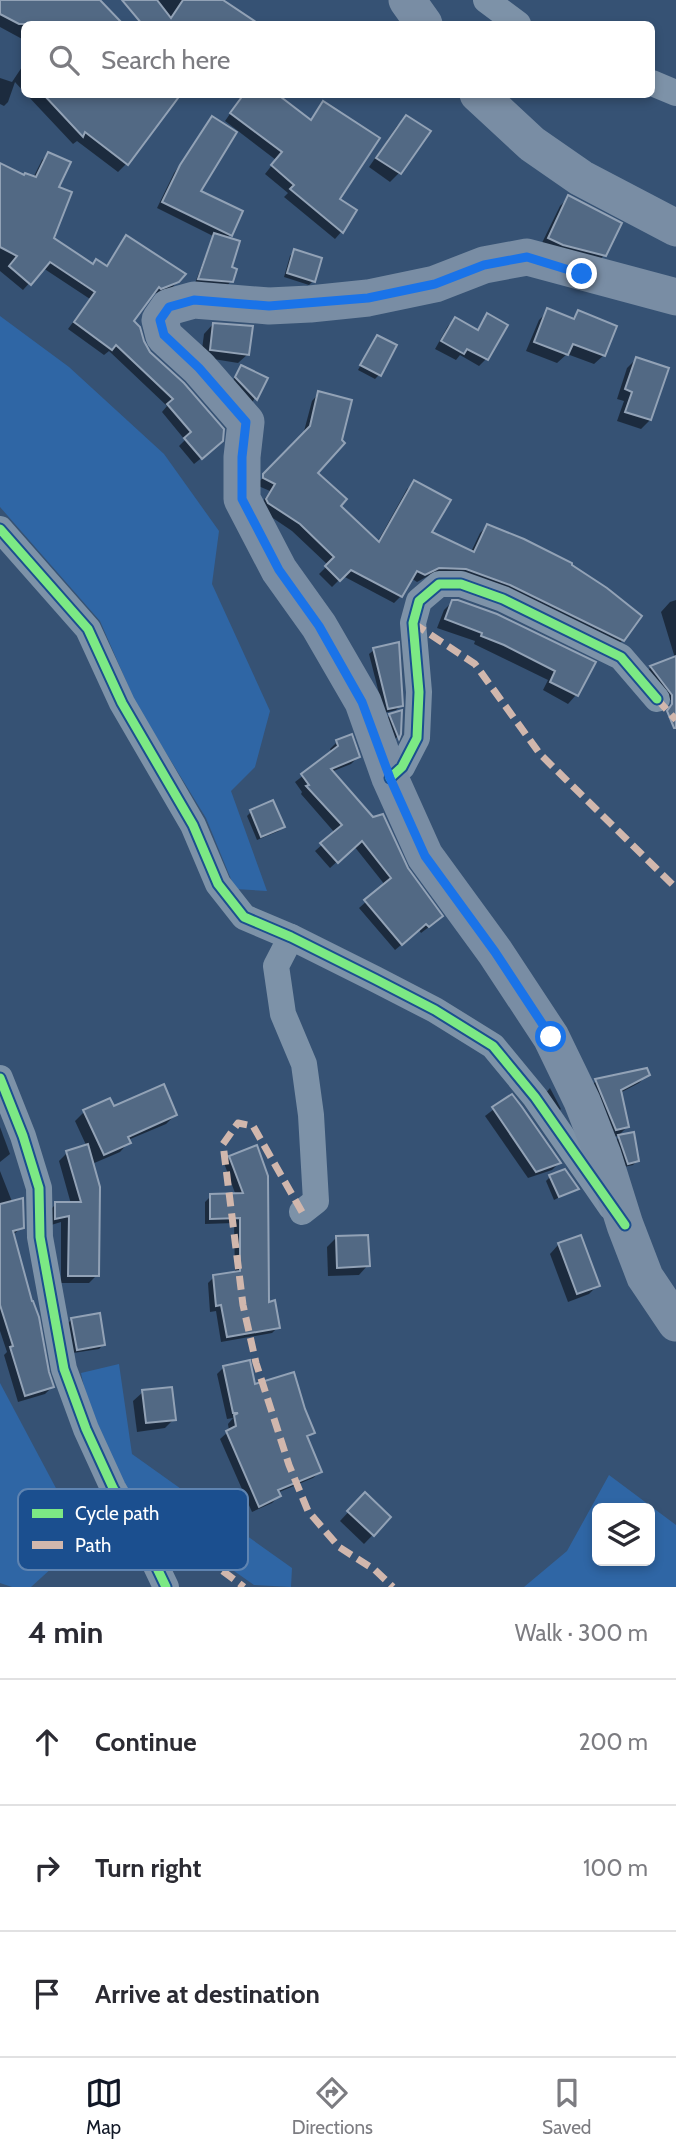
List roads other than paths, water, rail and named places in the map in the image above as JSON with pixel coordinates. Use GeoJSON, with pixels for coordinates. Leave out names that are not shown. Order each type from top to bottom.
{"type":"FeatureCollection","features":[{"type":"Feature","properties":{"kind":"main road"},"geometry":{"type":"LineString","coordinates":[[407,0],[422,21]]}},
{"type":"Feature","properties":{"kind":"main road"},"geometry":{"type":"LineString","coordinates":[[482,98],[531,144],[581,178],[676,228]]}},
{"type":"Feature","properties":{"kind":"main road"},"geometry":{"type":"LineString","coordinates":[[676,297],[527,257],[484,265],[435,284],[368,298],[269,306],[194,300],[169,307],[160,320],[164,335],[199,368],[246,422],[242,457],[242,499],[279,570],[319,626],[362,702],[390,778],[425,856],[495,952],[551,1037],[582,1101],[645,1277],[676,1323]]}},
{"type":"Feature","properties":{"kind":"street"},"geometry":{"type":"LineString","coordinates":[[486,0],[514,21]]}},
{"type":"Feature","properties":{"kind":"street"},"geometry":{"type":"LineString","coordinates":[[655,84],[676,93]]}},
{"type":"Feature","properties":{"kind":"street"},"geometry":{"type":"LineString","coordinates":[[0,528],[88,629],[122,703],[193,825],[218,884],[244,917],[291,937],[435,1010],[493,1046],[535,1097],[625,1225]]}},
{"type":"Feature","properties":{"kind":"street"},"geometry":{"type":"LineString","coordinates":[[390,778],[402,766],[416,738],[419,692],[413,623],[419,601],[439,584],[461,583],[503,599],[621,657],[657,699]]}},
{"type":"Feature","properties":{"kind":"street"},"geometry":{"type":"LineString","coordinates":[[291,937],[276,966],[283,1014],[304,1064],[311,1115],[316,1201],[302,1212]]}},
{"type":"Feature","properties":{"kind":"street"},"geometry":{"type":"LineString","coordinates":[[0,1078],[23,1136],[39,1188],[42,1249],[64,1369],[97,1452],[116,1489]]}},
{"type":"Feature","properties":{"kind":"street"},"geometry":{"type":"LineString","coordinates":[[157,1570],[166,1587]]}}]}
